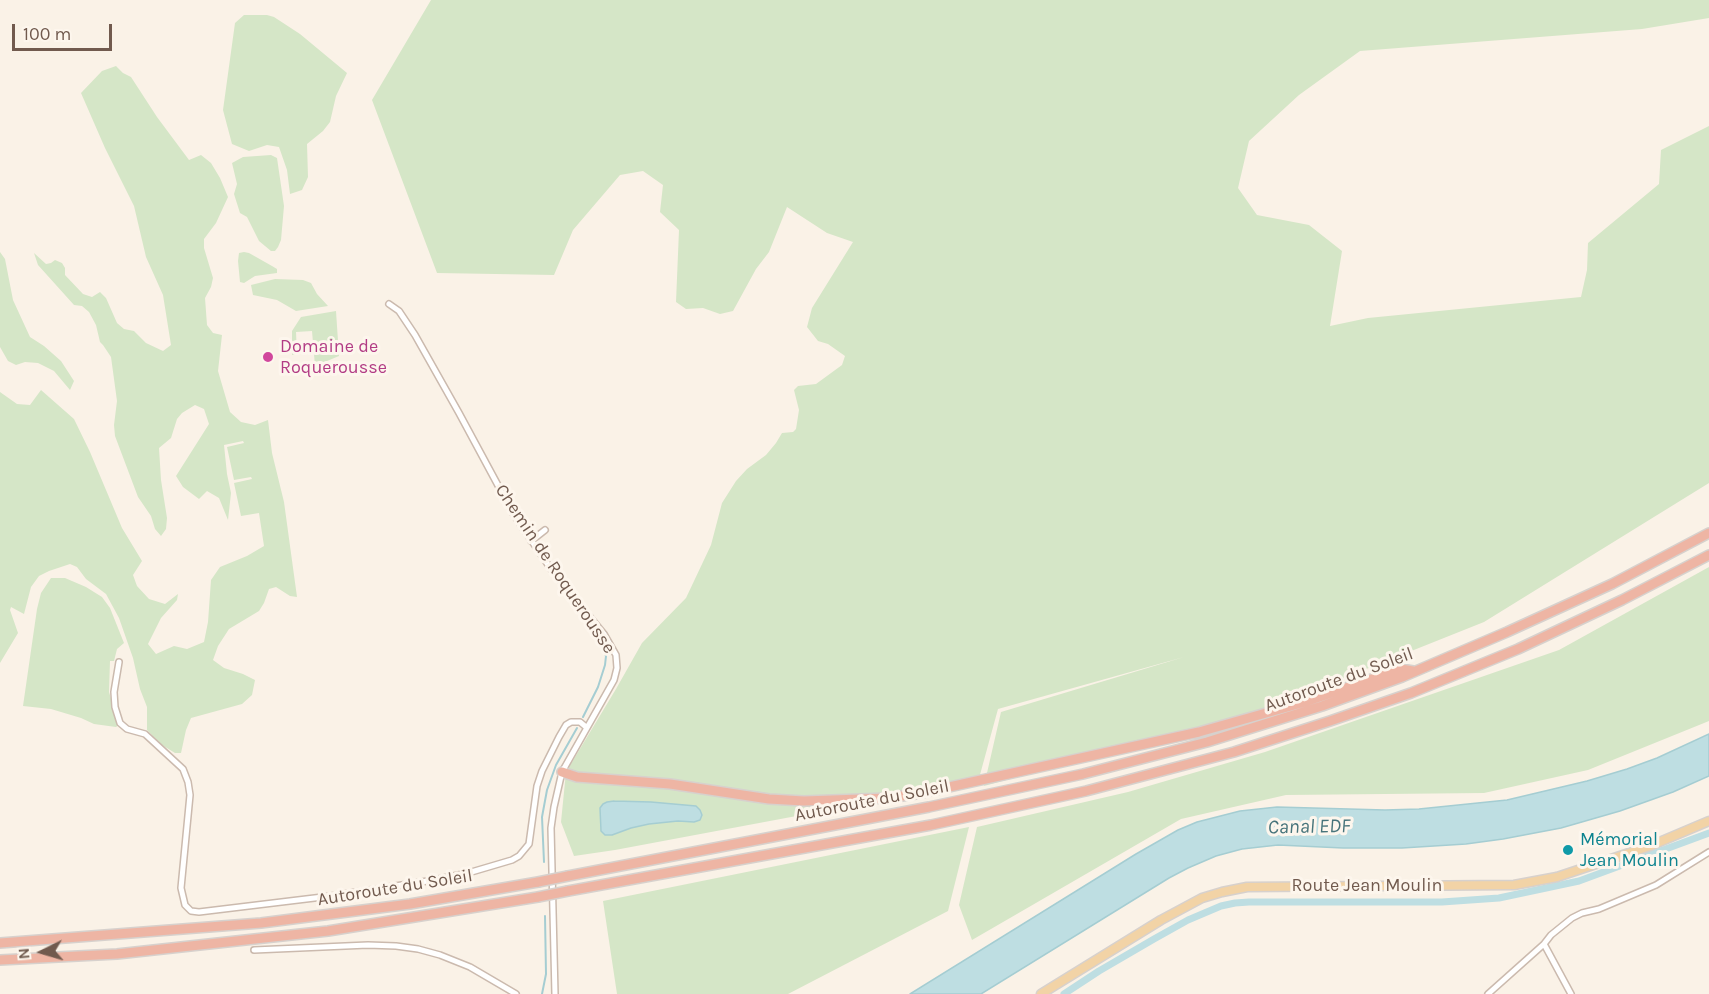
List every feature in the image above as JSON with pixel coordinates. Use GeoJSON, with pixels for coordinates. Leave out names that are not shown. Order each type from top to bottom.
{"type":"FeatureCollection","features":[{"type":"Feature","properties":{"kind":"highway","name":"Autoroute du Soleil"},"geometry":{"type":"LineString","coordinates":[[0,944],[261,923],[410,904],[538,882],[929,807],[1083,774],[1228,735],[1322,706],[1416,671],[1612,584],[1709,533]]}},
{"type":"Feature","properties":{"kind":"highway","name":"Autoroute du Soleil"},"geometry":{"type":"LineString","coordinates":[[0,960],[117,954],[328,931],[538,897],[932,825],[1086,791],[1234,752],[1411,693],[1518,649],[1622,600],[1709,555]]}},
{"type":"Feature","properties":{"kind":"highway"},"geometry":{"type":"LineString","coordinates":[[562,772],[577,777],[670,784],[769,800],[839,801],[890,798],[1166,740],[1305,702],[1401,669],[1416,671]]}},
{"type":"Feature","properties":{"kind":"main road","name":"Route Jean Moulin"},"geometry":{"type":"LineString","coordinates":[[1041,994],[1161,921],[1202,898],[1222,892],[1247,887],[1514,885],[1557,878],[1650,846],[1709,821]]}},
{"type":"Feature","properties":{"kind":"street","name":"Chemin de Roquerousse"},"geometry":{"type":"LineString","coordinates":[[389,304],[399,311],[416,334],[502,495],[531,541],[604,634],[616,655],[617,668],[614,680],[562,772],[554,807],[552,828],[555,994]]}},
{"type":"Feature","properties":{"kind":"street"},"geometry":{"type":"LineString","coordinates":[[531,541],[545,530]]}},
{"type":"Feature","properties":{"kind":"street"},"geometry":{"type":"LineString","coordinates":[[119,662],[114,692],[115,707],[120,723],[127,729],[145,734],[183,769],[188,782],[190,795],[181,888],[185,905],[191,911],[199,912],[331,896],[434,880],[512,860],[519,856],[529,844],[537,786],[559,737],[571,722],[580,722],[586,727]]}},
{"type":"Feature","properties":{"kind":"street"},"geometry":{"type":"LineString","coordinates":[[1488,994],[1572,918],[1656,885],[1709,852]]}},
{"type":"Feature","properties":{"kind":"street"},"geometry":{"type":"LineString","coordinates":[[1544,944],[1571,994]]}},
{"type":"Feature","properties":{"kind":"street"},"geometry":{"type":"LineString","coordinates":[[254,950],[368,945],[418,949],[470,967],[516,994]]}},
{"type":"Feature","properties":{"kind":"green space"},"geometry":{"type":"Polygon","coordinates":[[[431,0],[1709,0],[1709,18],[1642,29],[1360,51],[1299,95],[1249,141],[1238,188],[1257,215],[1309,225],[1342,251],[1330,326],[1368,318],[1581,297],[1587,270],[1588,243],[1659,184],[1661,150],[1709,126],[1709,483],[1484,622],[1251,715],[984,786],[1001,712],[1184,657],[998,709],[978,782],[574,856],[561,822],[566,772],[642,643],[686,598],[711,545],[722,503],[736,481],[747,469],[766,455],[782,433],[793,432],[796,429],[799,410],[794,390],[798,386],[816,384],[842,365],[845,356],[828,344],[818,341],[807,327],[812,308],[853,242],[827,233],[787,207],[769,252],[756,269],[733,311],[720,314],[703,308],[686,309],[676,302],[679,230],[660,212],[663,185],[643,171],[620,175],[573,230],[554,275],[437,273],[372,100],[431,0]]]}},
{"type":"Feature","properties":{"kind":"green space"},"geometry":{"type":"Polygon","coordinates":[[[244,15],[274,17],[300,34],[347,73],[336,96],[330,122],[307,144],[308,177],[302,190],[290,194],[287,170],[279,147],[267,145],[249,151],[232,144],[223,110],[235,23],[244,15]]]}},
{"type":"Feature","properties":{"kind":"green space"},"geometry":{"type":"Polygon","coordinates":[[[116,66],[131,77],[189,160],[201,155],[211,163],[228,197],[216,223],[204,239],[204,248],[213,278],[205,298],[207,325],[213,333],[222,335],[218,371],[230,412],[241,422],[255,425],[268,420],[272,453],[284,502],[297,597],[290,596],[276,587],[269,589],[259,611],[229,629],[218,646],[213,660],[224,668],[255,680],[252,695],[242,704],[191,718],[181,753],[175,753],[162,745],[147,730],[147,707],[119,618],[106,594],[86,579],[77,567],[70,564],[39,576],[31,587],[24,614],[11,607],[18,633],[0,663],[0,392],[17,404],[30,405],[41,390],[74,419],[122,528],[142,561],[133,575],[137,586],[149,599],[165,604],[178,594],[177,600],[161,618],[148,644],[156,654],[174,646],[187,649],[204,642],[211,580],[220,567],[264,546],[259,513],[241,516],[234,483],[252,479],[251,477],[234,480],[227,447],[244,443],[243,441],[224,445],[231,493],[228,520],[219,498],[207,491],[199,499],[183,487],[176,476],[209,424],[204,409],[195,405],[182,413],[177,419],[171,438],[159,448],[167,518],[166,529],[161,536],[155,529],[151,516],[138,497],[115,436],[117,401],[111,357],[100,342],[96,325],[89,312],[82,306],[74,305],[38,265],[34,253],[46,264],[55,260],[62,263],[65,275],[83,294],[92,297],[100,292],[106,298],[117,323],[124,329],[134,331],[146,343],[163,351],[171,345],[163,295],[146,257],[134,206],[81,93],[102,71],[116,66]]]}},
{"type":"Feature","properties":{"kind":"green space"},"geometry":{"type":"Polygon","coordinates":[[[271,155],[277,158],[284,206],[281,240],[275,251],[271,251],[259,241],[247,217],[240,213],[234,194],[237,184],[232,163],[243,157],[271,155]]]}},
{"type":"Feature","properties":{"kind":"green space"},"geometry":{"type":"Polygon","coordinates":[[[0,252],[5,259],[13,300],[30,337],[61,361],[74,381],[70,390],[54,371],[38,363],[25,362],[16,365],[8,361],[0,347],[0,252]]]}},
{"type":"Feature","properties":{"kind":"green space"},"geometry":{"type":"Polygon","coordinates":[[[244,252],[277,269],[277,273],[255,276],[244,283],[240,282],[239,253],[244,252]]]}},
{"type":"Feature","properties":{"kind":"green space"},"geometry":{"type":"Polygon","coordinates":[[[275,279],[303,280],[311,283],[328,306],[296,311],[277,300],[253,295],[251,285],[275,279]]]}},
{"type":"Feature","properties":{"kind":"green space"},"geometry":{"type":"Polygon","coordinates":[[[336,311],[339,356],[315,366],[312,331],[296,332],[297,354],[292,355],[292,331],[301,317],[336,311]]]}},
{"type":"Feature","properties":{"kind":"green space"},"geometry":{"type":"Polygon","coordinates":[[[1709,567],[1709,721],[1588,770],[1484,793],[1286,795],[1181,819],[972,940],[959,905],[977,827],[1128,792],[1265,752],[1559,650],[1709,567]]]}},
{"type":"Feature","properties":{"kind":"green space"},"geometry":{"type":"Polygon","coordinates":[[[51,578],[65,578],[86,587],[102,597],[110,608],[124,643],[117,649],[114,661],[110,661],[109,692],[119,725],[116,727],[94,724],[51,709],[23,706],[37,609],[41,593],[51,578]]]}},
{"type":"Feature","properties":{"kind":"green space"},"geometry":{"type":"Polygon","coordinates":[[[969,827],[948,911],[788,994],[617,994],[603,901],[969,827]]]}},
{"type":"Feature","properties":{"kind":"water","name":"Canal EDF"},"geometry":{"type":"Polygon","coordinates":[[[1709,734],[1709,776],[1620,811],[1561,828],[1466,844],[1402,848],[1278,845],[1242,849],[1216,856],[1169,878],[981,994],[910,994],[1136,854],[1197,822],[1240,811],[1277,807],[1419,809],[1507,800],[1627,769],[1709,734]]]}},
{"type":"Feature","properties":{"kind":"water"},"geometry":{"type":"Polygon","coordinates":[[[607,802],[696,806],[702,815],[700,820],[694,822],[649,824],[605,835],[601,831],[600,808],[607,802]]]}},
{"type":"Feature","properties":{"kind":"waterway"},"geometry":{"type":"LineString","coordinates":[[583,717],[598,687],[605,665],[606,656],[603,649]]}},
{"type":"Feature","properties":{"kind":"waterway"},"geometry":{"type":"LineString","coordinates":[[544,862],[542,817],[547,790],[556,765],[577,728]]}},
{"type":"Feature","properties":{"kind":"waterway"},"geometry":{"type":"LineString","coordinates":[[1064,994],[1154,939],[1188,920],[1221,906],[1249,902],[1442,902],[1499,898],[1579,881],[1709,833]]}},
{"type":"Feature","properties":{"kind":"waterway"},"geometry":{"type":"LineString","coordinates":[[542,994],[546,974],[545,916]]}},
{"type":"Feature","properties":{"kind":"place","name":"Domaine de Roquerousse"},"geometry":{"type":"Point","coordinates":[268,357]}},
{"type":"Feature","properties":{"kind":"place","name":"Mémorial Jean Moulin"},"geometry":{"type":"Point","coordinates":[1568,850]}}]}
